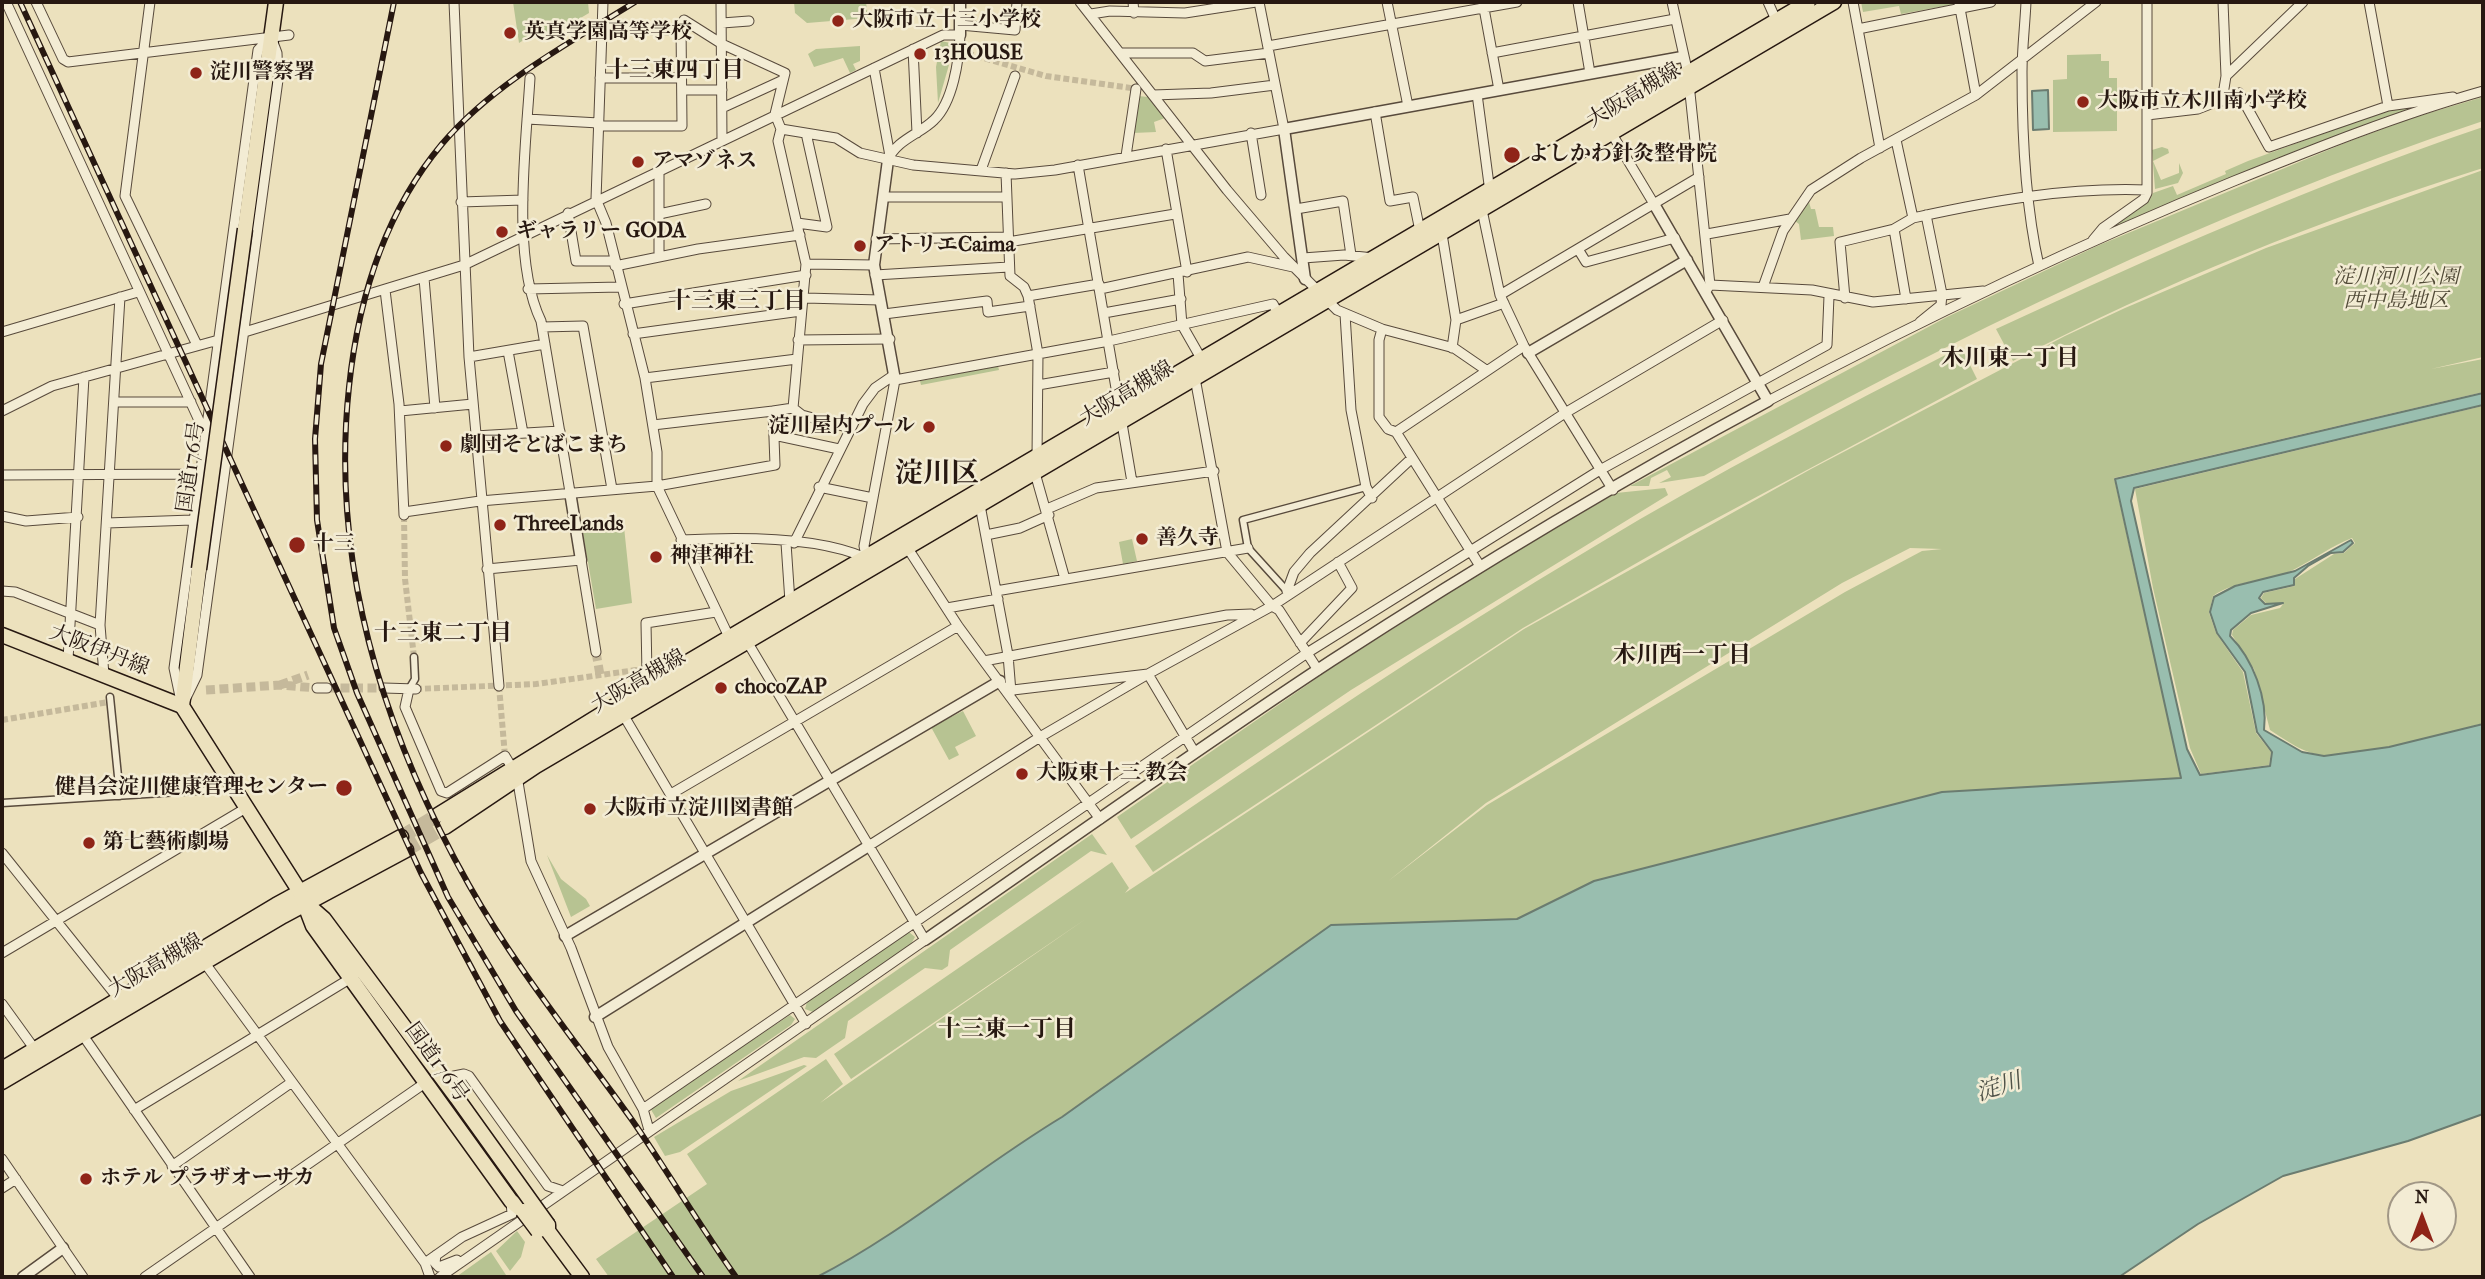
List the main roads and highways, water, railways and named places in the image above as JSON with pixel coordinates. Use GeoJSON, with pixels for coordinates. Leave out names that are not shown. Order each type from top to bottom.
{"type":"FeatureCollection","features":[{"type":"Feature","properties":{"kind":"main road","name":"国道176号"},"geometry":{"type":"LineString","coordinates":[[276,2],[181,706],[304,898],[324,919],[454,1094],[582,1277]]}},
{"type":"Feature","properties":{"kind":"main road","name":"大阪高槻線"},"geometry":{"type":"LineString","coordinates":[[516,773],[624,716],[748,643],[904,542],[1122,415],[1195,378],[1324,297],[1442,234],[1612,134],[1776,20],[1808,2]]}},
{"type":"Feature","properties":{"kind":"main road","name":"大阪高槻線"},"geometry":{"type":"LineString","coordinates":[[1122,415],[1202,360],[1279,315],[1324,297],[1376,259],[1491,188],[1834,2]]}},
{"type":"Feature","properties":{"kind":"main road","name":"大阪高槻線"},"geometry":{"type":"LineString","coordinates":[[904,542],[980,505],[1036,466]]}},
{"type":"Feature","properties":{"kind":"main road","name":"大阪高槻線"},"geometry":{"type":"LineString","coordinates":[[442,821],[650,679],[790,602],[869,563]]}},
{"type":"Feature","properties":{"kind":"main road","name":"大阪伊丹線"},"geometry":{"type":"LineString","coordinates":[[2,635],[181,706]]}},
{"type":"Feature","properties":{"kind":"main road","name":"大阪高槻線"},"geometry":{"type":"LineString","coordinates":[[2,1082],[118,998],[404,844]]}},
{"type":"Feature","properties":{"kind":"main road","name":"国道176号"},"geometry":{"type":"LineString","coordinates":[[304,898],[313,926],[511,1201],[548,1232]]}},
{"type":"Feature","properties":{"kind":"main road","name":"大阪高槻線"},"geometry":{"type":"LineString","coordinates":[[2,1069],[82,1034],[204,962],[304,898]]}},
{"type":"Feature","properties":{"kind":"water"},"geometry":{"type":"Polygon","coordinates":[[[2048,90],[2049,129],[2033,130],[2032,91],[2048,90]]]}},
{"type":"Feature","properties":{"kind":"water","name":"淀川"},"geometry":{"type":"Polygon","coordinates":[[[2483,393],[2483,405],[2134,488],[2131,501],[2187,749],[2200,775],[2270,766],[2272,752],[2257,732],[2245,672],[2217,633],[2210,612],[2214,597],[2235,586],[2295,571],[2351,540],[2353,543],[2343,552],[2331,553],[2308,566],[2294,578],[2294,585],[2263,592],[2259,598],[2265,604],[2283,603],[2251,613],[2231,630],[2230,636],[2246,656],[2257,680],[2264,705],[2264,730],[2302,752],[2324,756],[2389,747],[2483,724],[2483,1114],[2408,1141],[2283,1176],[2198,1224],[2119,1277],[817,1277],[880,1240],[1062,1117],[1331,925],[1517,919],[1594,881],[1942,792],[2181,778],[2115,479],[2483,393]]]}},
{"type":"Feature","properties":{"kind":"tunnel"},"geometry":{"type":"LineString","coordinates":[[959,51],[1046,76],[1138,89]]}},
{"type":"Feature","properties":{"kind":"tunnel"},"geometry":{"type":"LineString","coordinates":[[404,516],[405,579],[414,657]]}},
{"type":"Feature","properties":{"kind":"tunnel"},"geometry":{"type":"LineString","coordinates":[[596,652],[600,675]]}},
{"type":"Feature","properties":{"kind":"tunnel"},"geometry":{"type":"LineString","coordinates":[[416,689],[536,684],[636,670],[647,674]]}},
{"type":"Feature","properties":{"kind":"tunnel"},"geometry":{"type":"LineString","coordinates":[[280,685],[308,675]]}},
{"type":"Feature","properties":{"kind":"tunnel"},"geometry":{"type":"LineString","coordinates":[[206,690],[280,685],[317,688]]}},
{"type":"Feature","properties":{"kind":"tunnel"},"geometry":{"type":"LineString","coordinates":[[499,686],[505,756]]}},
{"type":"Feature","properties":{"kind":"tunnel"},"geometry":{"type":"LineString","coordinates":[[327,688],[384,688]]}},
{"type":"Feature","properties":{"kind":"tunnel"},"geometry":{"type":"LineString","coordinates":[[2,720],[109,702]]}},
{"type":"Feature","properties":{"kind":"tunnel"},"geometry":{"type":"LineString","coordinates":[[401,837],[438,815]]}},
{"type":"Feature","properties":{"kind":"tunnel"},"geometry":{"type":"LineString","coordinates":[[406,850],[445,827]]}},
{"type":"Feature","properties":{"kind":"railway"},"geometry":{"type":"LineString","coordinates":[[20,2],[421,873],[500,1021],[673,1277]]}},
{"type":"Feature","properties":{"kind":"railway"},"geometry":{"type":"LineString","coordinates":[[394,2],[321,364],[315,439],[317,520],[334,628],[357,693],[448,897],[516,1011],[703,1277]]}},
{"type":"Feature","properties":{"kind":"railway"},"geometry":{"type":"LineString","coordinates":[[635,2],[558,49],[485,102],[442,144],[405,198],[377,258],[353,354],[345,453],[348,518],[356,582],[388,707],[438,827],[506,945],[632,1120],[736,1277]]}},
{"type":"Feature","properties":{"kind":"place","name":"大阪市立十三小学校"},"geometry":{"type":"Point","coordinates":[838,21]}},
{"type":"Feature","properties":{"kind":"place","name":"英真学園高等学校"},"geometry":{"type":"Point","coordinates":[510,33]}},
{"type":"Feature","properties":{"kind":"place","name":"13HOUSE"},"geometry":{"type":"Point","coordinates":[920,54]}},
{"type":"Feature","properties":{"kind":"place","name":"淀川警察署"},"geometry":{"type":"Point","coordinates":[196,73]}},
{"type":"Feature","properties":{"kind":"place","name":"大阪市立木川南小学校"},"geometry":{"type":"Point","coordinates":[2083,102]}},
{"type":"Feature","properties":{"kind":"place","name":"よしかわ針灸整骨院"},"geometry":{"type":"Point","coordinates":[1512,155]}},
{"type":"Feature","properties":{"kind":"place","name":"アマゾネス"},"geometry":{"type":"Point","coordinates":[638,162]}},
{"type":"Feature","properties":{"kind":"place","name":"ギャラリー GODA"},"geometry":{"type":"Point","coordinates":[502,232]}},
{"type":"Feature","properties":{"kind":"place","name":"アトリエCaima"},"geometry":{"type":"Point","coordinates":[860,246]}},
{"type":"Feature","properties":{"kind":"place","name":"淀川屋内プール"},"geometry":{"type":"Point","coordinates":[929,427]}},
{"type":"Feature","properties":{"kind":"place","name":"劇団そとばこまち"},"geometry":{"type":"Point","coordinates":[446,446]}},
{"type":"Feature","properties":{"kind":"place","name":"ThreeLands"},"geometry":{"type":"Point","coordinates":[500,525]}},
{"type":"Feature","properties":{"kind":"place","name":"善久寺"},"geometry":{"type":"Point","coordinates":[1142,539]}},
{"type":"Feature","properties":{"kind":"place","name":"十三"},"geometry":{"type":"Point","coordinates":[297,545]}},
{"type":"Feature","properties":{"kind":"place","name":"神津神社"},"geometry":{"type":"Point","coordinates":[656,557]}},
{"type":"Feature","properties":{"kind":"place","name":"chocoZAP"},"geometry":{"type":"Point","coordinates":[721,688]}},
{"type":"Feature","properties":{"kind":"place","name":"大阪東十三 教会"},"geometry":{"type":"Point","coordinates":[1022,774]}},
{"type":"Feature","properties":{"kind":"place","name":"健昌会淀川健康管理センター"},"geometry":{"type":"Point","coordinates":[344,788]}},
{"type":"Feature","properties":{"kind":"place","name":"大阪市立淀川図書館"},"geometry":{"type":"Point","coordinates":[590,809]}},
{"type":"Feature","properties":{"kind":"place","name":"第七藝術劇場"},"geometry":{"type":"Point","coordinates":[89,843]}},
{"type":"Feature","properties":{"kind":"place","name":"ホテル プラザオーサカ"},"geometry":{"type":"Point","coordinates":[86,1179]}},
{"type":"Feature","properties":{"kind":"district","name":"十三東四丁目"},"geometry":{"type":"Point","coordinates":[675,71]}},
{"type":"Feature","properties":{"kind":"district","name":"十三東三丁目"},"geometry":{"type":"Point","coordinates":[737,302]}},
{"type":"Feature","properties":{"kind":"district","name":"木川東一丁目"},"geometry":{"type":"Point","coordinates":[2010,359]}},
{"type":"Feature","properties":{"kind":"district","name":"淀川区"},"geometry":{"type":"Point","coordinates":[937,475]}},
{"type":"Feature","properties":{"kind":"district","name":"十三東二丁目"},"geometry":{"type":"Point","coordinates":[443,634]}},
{"type":"Feature","properties":{"kind":"district","name":"木川西一丁目"},"geometry":{"type":"Point","coordinates":[1682,656]}},
{"type":"Feature","properties":{"kind":"district","name":"十三東一丁目"},"geometry":{"type":"Point","coordinates":[1007,1030]}},
{"type":"Feature","properties":{"kind":"park label","name":"淀川河川公園 西中島地区"},"geometry":{"type":"Point","coordinates":[2396,290]}}]}
